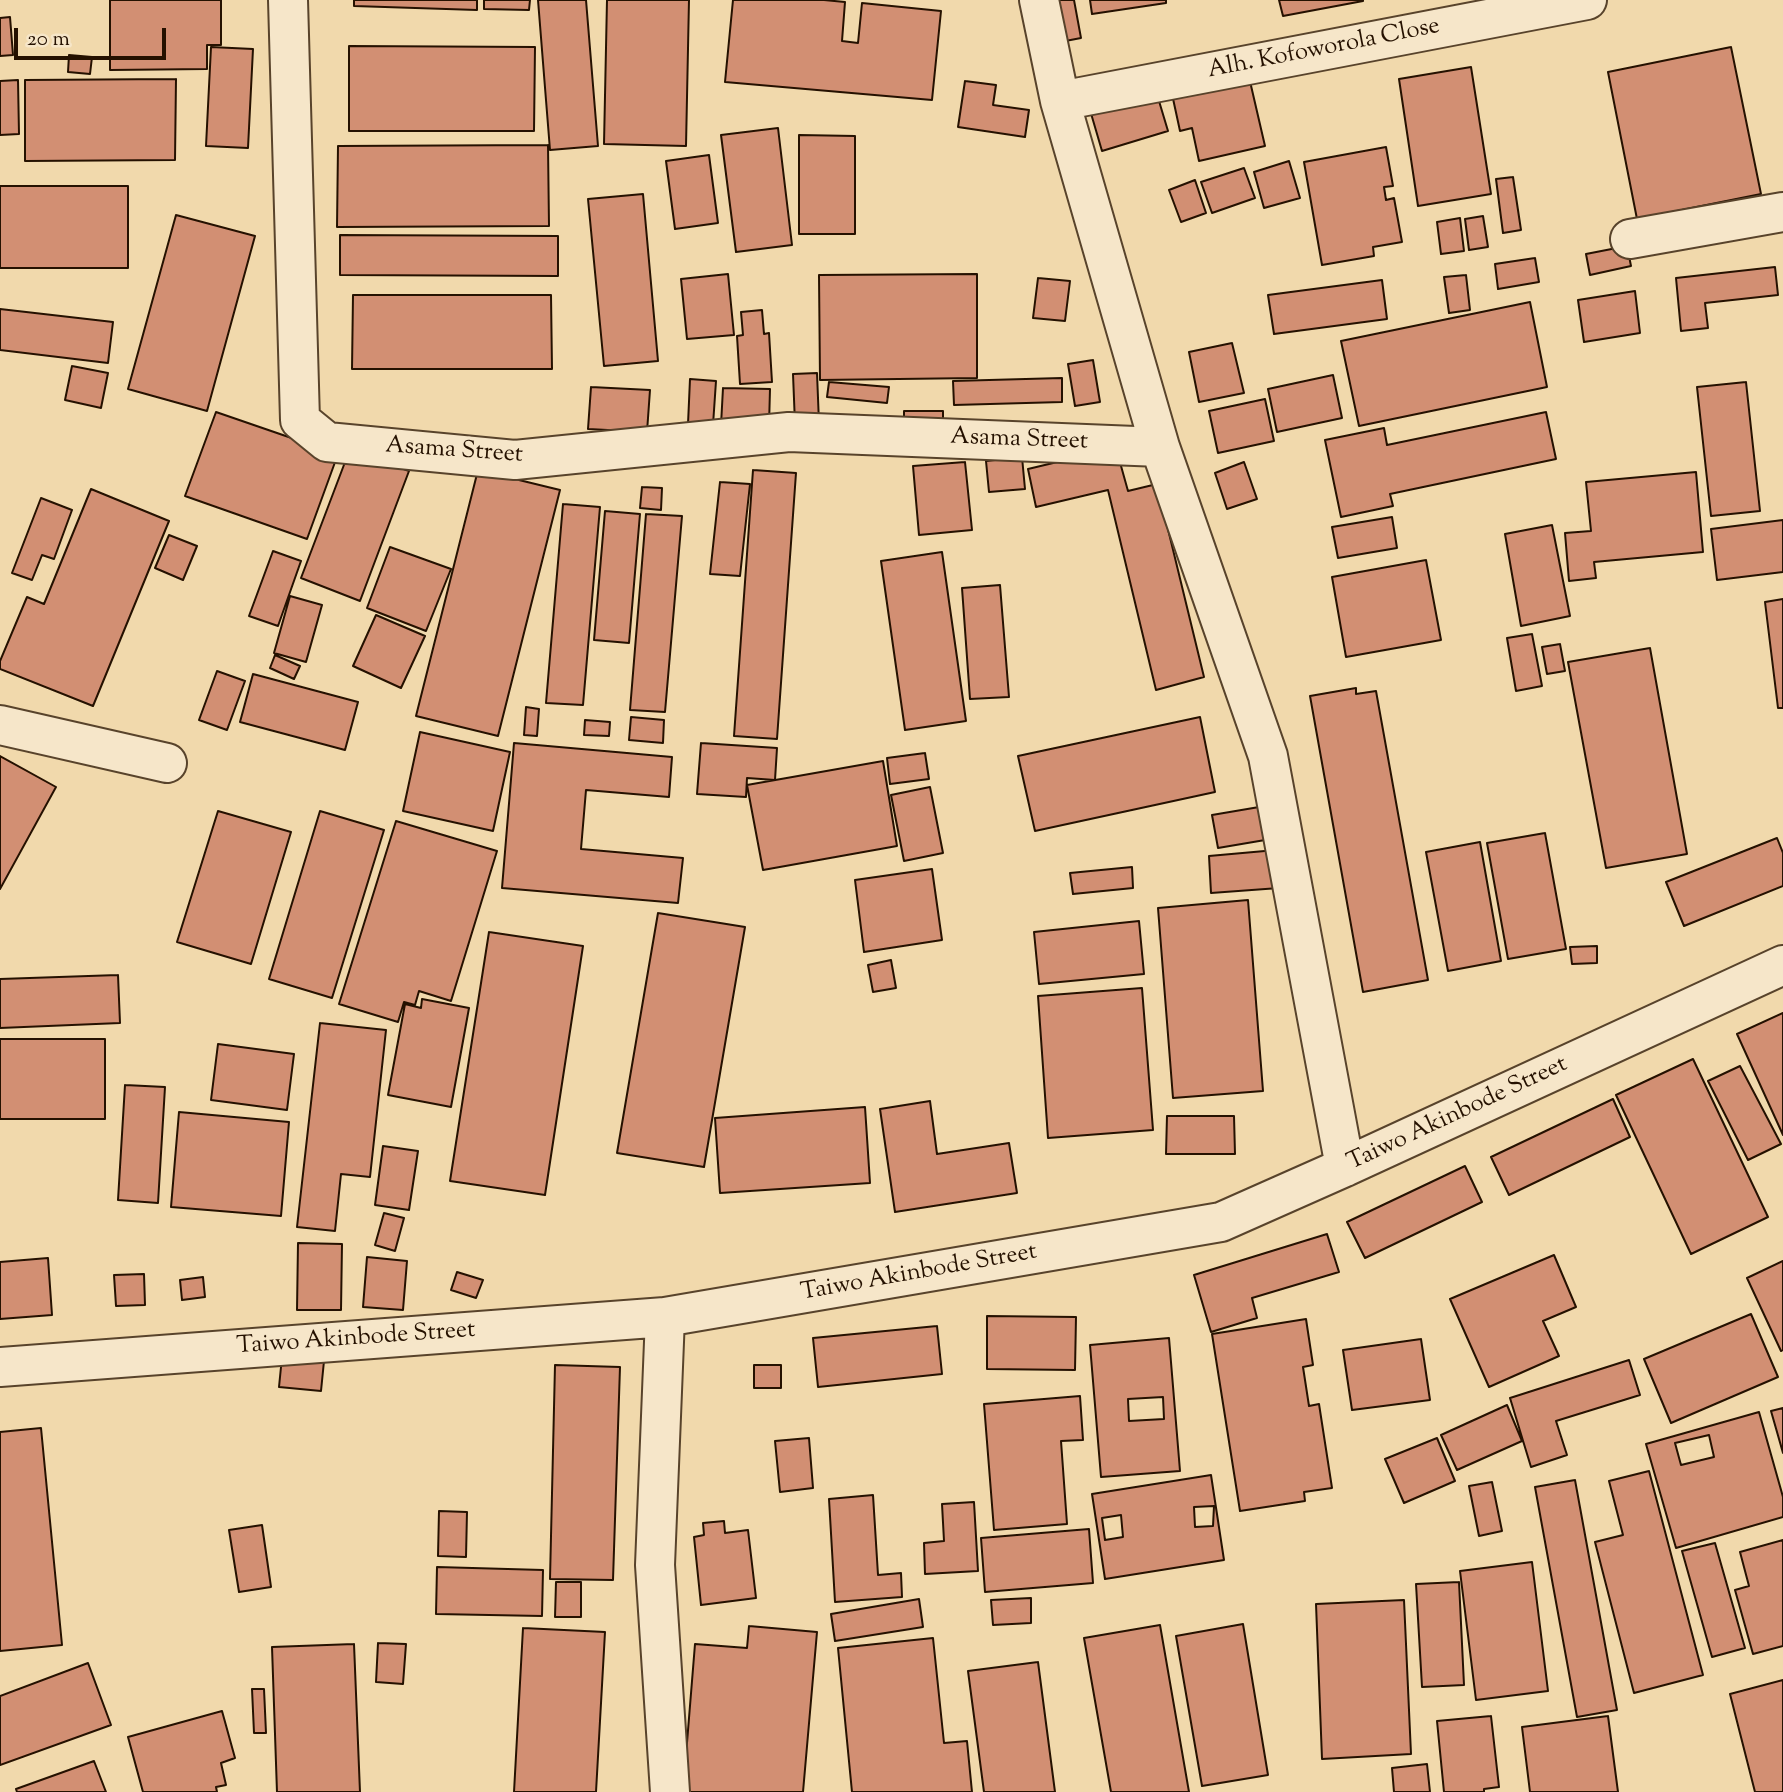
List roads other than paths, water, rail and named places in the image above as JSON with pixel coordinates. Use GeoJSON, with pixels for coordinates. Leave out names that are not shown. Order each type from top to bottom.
{"type":"FeatureCollection","features":[{"type":"Feature","properties":{"kind":"street","name":"Asama Street"},"geometry":{"type":"LineString","coordinates":[[288,0],[300,420],[327,442],[515,460],[789,432],[1160,447]]}},
{"type":"Feature","properties":{"kind":"street"},"geometry":{"type":"LineString","coordinates":[[1039,0],[1060,101],[1160,447],[1268,756],[1345,1167]]}},
{"type":"Feature","properties":{"kind":"street","name":"Alh. Kofoworola Close"},"geometry":{"type":"LineString","coordinates":[[1060,101],[1587,0]]}},
{"type":"Feature","properties":{"kind":"street"},"geometry":{"type":"LineString","coordinates":[[1630,239],[1783,212]]}},
{"type":"Feature","properties":{"kind":"street"},"geometry":{"type":"LineString","coordinates":[[0,725],[167,763]]}},
{"type":"Feature","properties":{"kind":"street","name":"Taiwo Akinbode Street"},"geometry":{"type":"LineString","coordinates":[[0,1367],[665,1317],[1221,1222],[1783,965]]}},
{"type":"Feature","properties":{"kind":"street"},"geometry":{"type":"LineString","coordinates":[[665,1317],[655,1565],[670,1792]]}}]}
